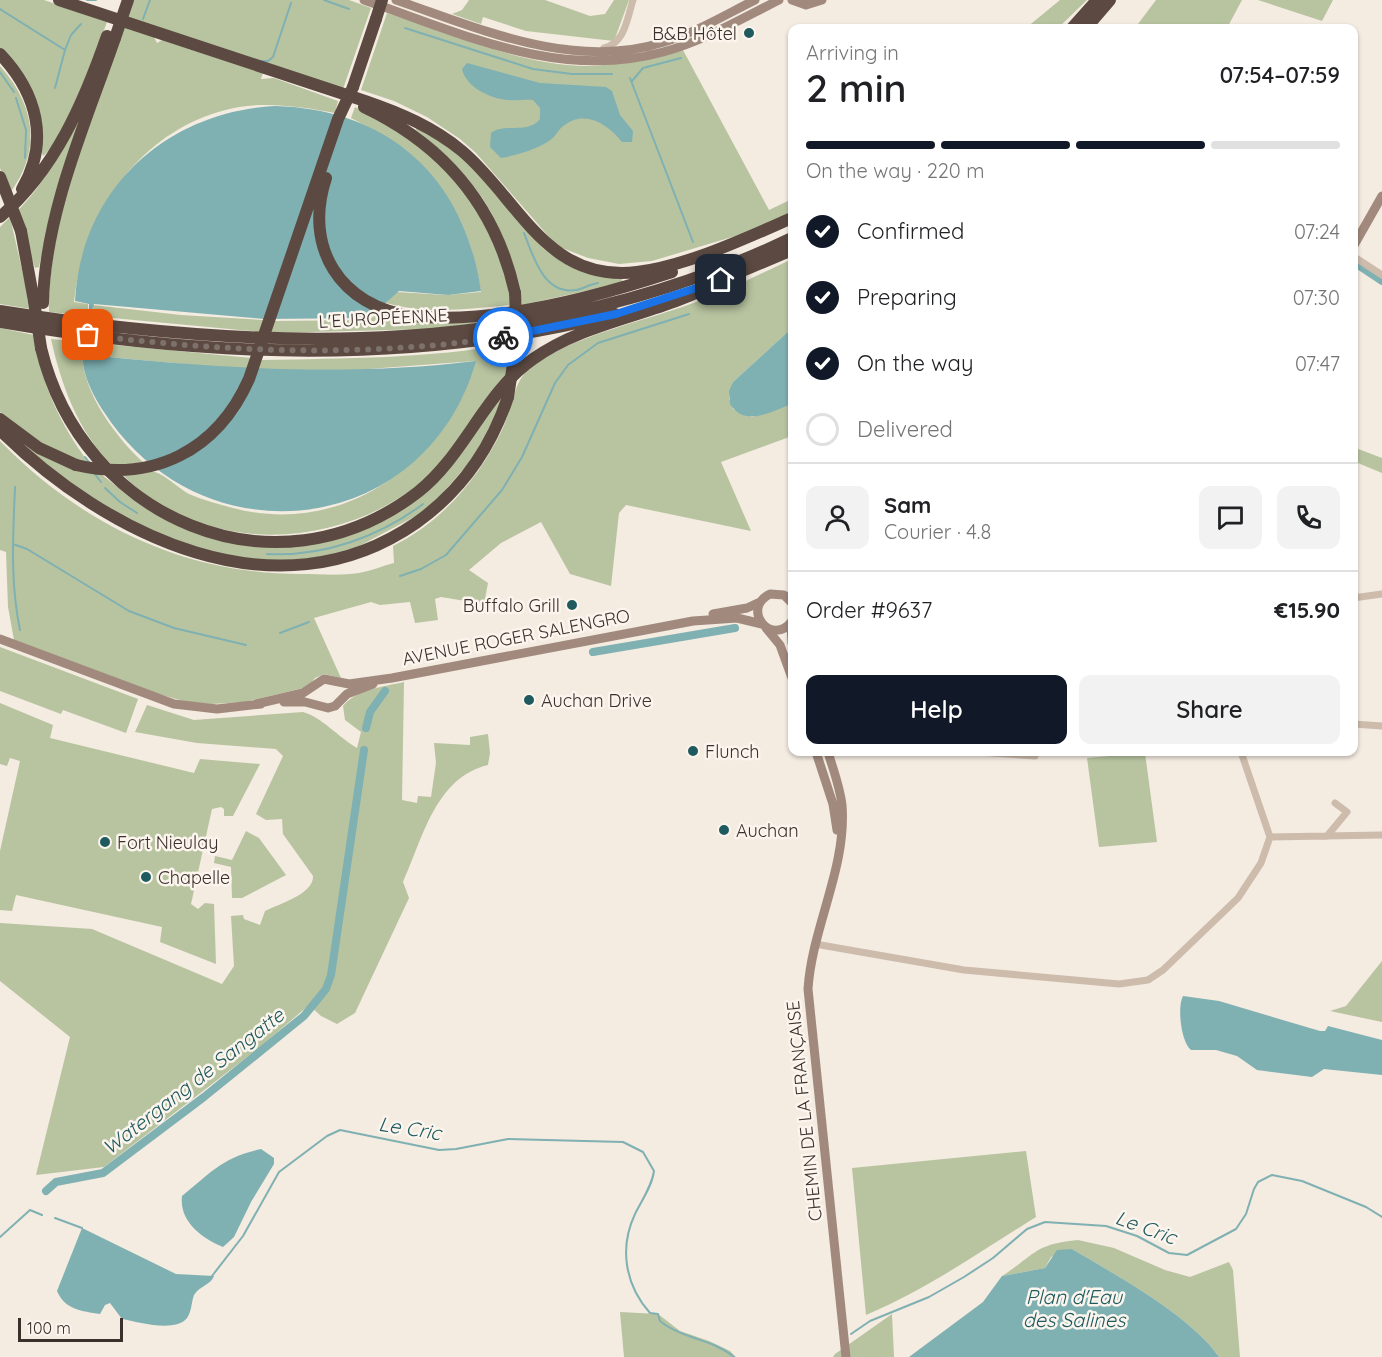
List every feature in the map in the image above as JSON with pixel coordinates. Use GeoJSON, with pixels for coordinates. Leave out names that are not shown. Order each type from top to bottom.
{"type":"FeatureCollection","features":[{"type":"Feature","properties":{"kind":"highway"},"geometry":{"type":"LineString","coordinates":[[58,0],[365,101],[428,127],[472,160],[547,245],[588,267],[616,273],[654,269],[788,221]]}},
{"type":"Feature","properties":{"kind":"highway"},"geometry":{"type":"LineString","coordinates":[[38,302],[52,226],[111,37],[119,0]]}},
{"type":"Feature","properties":{"kind":"highway"},"geometry":{"type":"LineString","coordinates":[[0,216],[32,185],[61,141],[128,0]]}},
{"type":"Feature","properties":{"kind":"highway"},"geometry":{"type":"LineString","coordinates":[[382,0],[357,73],[322,192],[319,216],[322,242],[330,264],[350,290],[382,309],[413,316],[445,318],[492,314],[596,294],[693,265],[788,222]]}},
{"type":"Feature","properties":{"kind":"highway"},"geometry":{"type":"LineString","coordinates":[[1084,23],[1097,0]]}},
{"type":"Feature","properties":{"kind":"highway"},"geometry":{"type":"LineString","coordinates":[[1084,23],[1110,0]]}},
{"type":"Feature","properties":{"kind":"highway"},"geometry":{"type":"LineString","coordinates":[[0,54],[28,93],[34,108],[39,134],[34,162],[27,180],[0,216]]}},
{"type":"Feature","properties":{"kind":"highway"},"geometry":{"type":"LineString","coordinates":[[0,430],[39,466],[79,497],[152,537],[227,560],[263,564],[297,564],[331,560],[364,550],[402,532],[428,514],[453,491],[474,465],[494,433],[508,397],[517,338],[515,293],[506,256],[489,218],[468,186],[439,155],[408,132],[371,111],[268,70]]}},
{"type":"Feature","properties":{"kind":"highway"},"geometry":{"type":"LineString","coordinates":[[0,419],[39,448],[76,465],[118,471],[160,464],[198,445],[229,415],[249,379],[339,119],[353,87]]}},
{"type":"Feature","properties":{"kind":"highway"},"geometry":{"type":"LineString","coordinates":[[0,177],[21,231],[38,302],[44,349],[52,384],[78,430],[100,461],[124,486],[155,508],[190,526],[229,537],[265,542],[298,541],[330,535],[372,521],[425,486],[458,450],[508,381],[533,358],[578,335],[682,300],[721,280]]}},
{"type":"Feature","properties":{"kind":"highway","name":"L'EUROPÉENNE"},"geometry":{"type":"LineString","coordinates":[[0,311],[122,329],[210,337],[318,340],[426,336],[521,324],[626,301],[710,274],[788,240]]}},
{"type":"Feature","properties":{"kind":"highway","name":"L'EUROPÉENNE"},"geometry":{"type":"LineString","coordinates":[[0,322],[196,347],[265,351],[387,349],[483,340],[564,326],[643,307],[721,280],[788,252]]}},
{"type":"Feature","properties":{"kind":"main road"},"geometry":{"type":"LineString","coordinates":[[364,0],[519,52],[553,59],[593,62],[634,58],[675,48],[779,0]]}},
{"type":"Feature","properties":{"kind":"main road"},"geometry":{"type":"LineString","coordinates":[[396,0],[524,42],[575,50],[617,51],[663,43],[755,0]]}},
{"type":"Feature","properties":{"kind":"main road"},"geometry":{"type":"LineString","coordinates":[[792,0],[809,5],[822,0]]}},
{"type":"Feature","properties":{"kind":"main road"},"geometry":{"type":"LineString","coordinates":[[1358,238],[1382,196]]}},
{"type":"Feature","properties":{"kind":"main road","name":"AVENUE ROGER SALENGRO"},"geometry":{"type":"LineString","coordinates":[[334,680],[349,684],[392,678],[739,610],[760,602],[770,594],[788,595]]}},
{"type":"Feature","properties":{"kind":"main road"},"geometry":{"type":"LineString","coordinates":[[760,602],[757,613],[781,648],[788,667]]}},
{"type":"Feature","properties":{"kind":"main road","name":"AVENUE ROGER SALENGRO"},"geometry":{"type":"LineString","coordinates":[[646,628],[732,618],[764,626]]}},
{"type":"Feature","properties":{"kind":"main road"},"geometry":{"type":"LineString","coordinates":[[764,626],[780,630],[788,624]]}},
{"type":"Feature","properties":{"kind":"main road"},"geometry":{"type":"LineString","coordinates":[[0,639],[174,704],[217,709],[301,702],[331,708],[340,701],[342,691],[334,680],[324,679],[303,693],[256,704]]}},
{"type":"Feature","properties":{"kind":"main road","name":"AVENUE ROGER SALENGRO"},"geometry":{"type":"LineString","coordinates":[[340,701],[350,693],[392,678]]}},
{"type":"Feature","properties":{"kind":"main road"},"geometry":{"type":"LineString","coordinates":[[315,684],[312,694],[318,706]]}},
{"type":"Feature","properties":{"kind":"main road","name":"CHEMIN DE LA FRANÇAISE"},"geometry":{"type":"LineString","coordinates":[[817,756],[835,815],[836,863]]}},
{"type":"Feature","properties":{"kind":"main road","name":"CHEMIN DE LA FRANÇAISE"},"geometry":{"type":"LineString","coordinates":[[829,756],[842,802],[842,833],[808,984],[846,1357]]}},
{"type":"Feature","properties":{"kind":"street"},"geometry":{"type":"LineString","coordinates":[[575,50],[604,48],[615,44],[622,34],[633,0]]}},
{"type":"Feature","properties":{"kind":"street"},"geometry":{"type":"LineString","coordinates":[[1358,259],[1382,274]]}},
{"type":"Feature","properties":{"kind":"street"},"geometry":{"type":"LineString","coordinates":[[1358,597],[1382,594]]}},
{"type":"Feature","properties":{"kind":"street"},"geometry":{"type":"LineString","coordinates":[[1358,724],[1382,726]]}},
{"type":"Feature","properties":{"kind":"street"},"geometry":{"type":"LineString","coordinates":[[815,945],[946,968],[1119,984],[1140,983],[1152,978],[1248,887],[1261,863],[1270,837],[1242,756]]}},
{"type":"Feature","properties":{"kind":"street"},"geometry":{"type":"LineString","coordinates":[[1328,837],[1347,812],[1335,803]]}},
{"type":"Feature","properties":{"kind":"street"},"geometry":{"type":"LineString","coordinates":[[1270,837],[1382,835]]}},
{"type":"Feature","properties":{"kind":"green space"},"geometry":{"type":"Polygon","coordinates":[[[0,0],[44,0],[107,22],[88,72],[60,133],[43,156],[40,141],[40,114],[35,96],[25,79],[0,50],[0,0]]]}},
{"type":"Feature","properties":{"kind":"green space"},"geometry":{"type":"Polygon","coordinates":[[[132,0],[349,0],[371,8],[343,89],[126,18],[132,0]]]}},
{"type":"Feature","properties":{"kind":"green space"},"geometry":{"type":"Polygon","coordinates":[[[469,0],[545,0],[590,16],[605,14],[614,0],[629,0],[614,41],[526,31],[483,17],[481,24],[452,14],[462,10],[469,0]]]}},
{"type":"Feature","properties":{"kind":"green space"},"geometry":{"type":"Polygon","coordinates":[[[1060,0],[1087,0],[1062,24],[1031,24],[1060,0]]]}},
{"type":"Feature","properties":{"kind":"green space"},"geometry":{"type":"Polygon","coordinates":[[[1156,0],[1242,0],[1229,24],[1138,24],[1156,0]]]}},
{"type":"Feature","properties":{"kind":"green space"},"geometry":{"type":"Polygon","coordinates":[[[1258,0],[1333,0],[1322,21],[1258,0]]]}},
{"type":"Feature","properties":{"kind":"green space"},"geometry":{"type":"Polygon","coordinates":[[[387,13],[512,55],[562,65],[611,64],[683,50],[769,210],[788,201],[788,215],[752,231],[652,261],[619,264],[588,258],[557,246],[476,153],[460,139],[427,117],[394,101],[361,90],[387,13]]]}},
{"type":"Feature","properties":{"kind":"green space"},"geometry":{"type":"Polygon","coordinates":[[[123,27],[154,37],[157,43],[162,40],[263,73],[261,79],[274,78],[338,101],[335,113],[275,105],[239,107],[205,117],[174,132],[147,152],[124,177],[105,205],[90,236],[80,268],[74,302],[88,304],[88,311],[92,312],[93,305],[181,315],[263,320],[261,332],[49,312],[51,275],[64,203],[123,27]]]}},
{"type":"Feature","properties":{"kind":"green space"},"geometry":{"type":"Polygon","coordinates":[[[0,66],[21,96],[30,128],[27,160],[10,193],[0,168],[0,66]]]}},
{"type":"Feature","properties":{"kind":"green space"},"geometry":{"type":"Polygon","coordinates":[[[355,107],[398,130],[425,150],[461,187],[476,208],[488,231],[506,279],[511,305],[433,310],[386,303],[396,292],[447,295],[481,292],[475,261],[455,209],[440,187],[403,150],[351,118],[355,107]]]}},
{"type":"Feature","properties":{"kind":"green space"},"geometry":{"type":"Polygon","coordinates":[[[76,123],[80,127],[51,210],[39,267],[35,268],[17,211],[42,181],[76,123]]]}},
{"type":"Feature","properties":{"kind":"green space"},"geometry":{"type":"Polygon","coordinates":[[[417,126],[471,164],[543,248],[555,257],[622,277],[622,283],[522,305],[508,251],[488,207],[458,168],[416,130],[417,126]]]}},
{"type":"Feature","properties":{"kind":"green space"},"geometry":{"type":"Polygon","coordinates":[[[10,217],[31,309],[0,304],[0,227],[10,217]]]}},
{"type":"Feature","properties":{"kind":"green space"},"geometry":{"type":"Polygon","coordinates":[[[788,261],[788,332],[733,382],[729,398],[733,409],[752,417],[788,405],[788,437],[721,462],[751,531],[626,505],[619,513],[611,586],[570,574],[541,522],[501,543],[469,570],[488,583],[484,604],[441,597],[435,599],[438,620],[415,623],[410,602],[380,605],[371,602],[314,618],[341,678],[324,674],[315,678],[308,687],[244,702],[212,704],[187,702],[155,693],[14,640],[8,607],[6,552],[0,550],[0,441],[31,471],[100,520],[136,539],[175,554],[215,565],[257,572],[330,575],[363,572],[394,563],[393,546],[428,524],[471,481],[503,428],[521,378],[540,361],[605,331],[676,309],[744,282],[788,261]]]}},
{"type":"Feature","properties":{"kind":"green space"},"geometry":{"type":"Polygon","coordinates":[[[378,313],[504,321],[430,329],[270,333],[274,321],[369,320],[378,313]]]}},
{"type":"Feature","properties":{"kind":"green space"},"geometry":{"type":"Polygon","coordinates":[[[0,328],[34,335],[37,353],[53,402],[69,433],[89,463],[64,455],[41,443],[0,412],[0,328]]]}},
{"type":"Feature","properties":{"kind":"green space"},"geometry":{"type":"Polygon","coordinates":[[[51,339],[252,358],[248,370],[87,355],[89,347],[83,346],[86,378],[92,394],[111,426],[144,463],[112,465],[90,438],[72,406],[51,339]]]}},
{"type":"Feature","properties":{"kind":"green space"},"geometry":{"type":"Polygon","coordinates":[[[512,343],[510,367],[505,381],[432,472],[419,484],[385,506],[348,522],[309,532],[269,535],[229,531],[191,520],[155,501],[123,475],[152,471],[164,476],[189,494],[200,498],[233,508],[273,514],[312,512],[349,502],[383,484],[413,461],[439,432],[460,398],[475,361],[342,371],[257,370],[262,360],[419,355],[512,343]]]}},
{"type":"Feature","properties":{"kind":"green space"},"geometry":{"type":"Polygon","coordinates":[[[505,393],[479,451],[429,509],[348,552],[294,561],[265,561],[205,551],[138,525],[75,490],[15,437],[101,474],[131,498],[161,517],[204,535],[227,541],[309,544],[360,531],[408,504],[505,393]]]}},
{"type":"Feature","properties":{"kind":"green space"},"geometry":{"type":"Polygon","coordinates":[[[1358,449],[1382,458],[1382,473],[1358,463],[1358,449]]]}},
{"type":"Feature","properties":{"kind":"green space"},"geometry":{"type":"Polygon","coordinates":[[[0,647],[138,699],[126,733],[63,710],[61,714],[0,691],[0,647]]]}},
{"type":"Feature","properties":{"kind":"green space"},"geometry":{"type":"Polygon","coordinates":[[[404,682],[402,800],[417,803],[418,796],[431,797],[436,763],[434,743],[470,745],[470,737],[488,734],[490,753],[488,765],[470,772],[455,783],[433,812],[403,882],[409,898],[355,1013],[337,1024],[321,1016],[309,1005],[259,1048],[104,1167],[36,1175],[70,1037],[0,981],[0,923],[92,929],[222,984],[234,966],[231,916],[243,915],[244,919],[260,925],[265,911],[295,898],[312,882],[313,876],[283,834],[282,819],[266,820],[256,814],[283,756],[276,749],[197,743],[135,732],[147,705],[194,720],[303,712],[317,719],[357,748],[361,732],[345,720],[343,706],[363,692],[404,682]]]}},
{"type":"Feature","properties":{"kind":"green space"},"geometry":{"type":"Polygon","coordinates":[[[0,703],[53,725],[50,738],[194,773],[200,759],[260,764],[233,816],[224,816],[224,809],[221,807],[212,809],[191,904],[198,909],[205,903],[214,904],[216,964],[160,942],[162,927],[16,895],[12,911],[0,910],[0,851],[20,761],[10,758],[7,766],[0,764],[0,703]]]}},
{"type":"Feature","properties":{"kind":"green space"},"geometry":{"type":"Polygon","coordinates":[[[1145,756],[1157,842],[1099,847],[1087,758],[1145,756]]]}},
{"type":"Feature","properties":{"kind":"green space"},"geometry":{"type":"Polygon","coordinates":[[[246,831],[259,838],[286,875],[242,898],[232,898],[231,867],[214,863],[215,856],[232,860],[246,831]]]}},
{"type":"Feature","properties":{"kind":"green space"},"geometry":{"type":"Polygon","coordinates":[[[1382,961],[1382,1022],[1330,1011],[1346,1006],[1382,961]]]}},
{"type":"Feature","properties":{"kind":"green space"},"geometry":{"type":"Polygon","coordinates":[[[1026,1151],[1036,1217],[932,1282],[866,1315],[852,1168],[1026,1151]]]}},
{"type":"Feature","properties":{"kind":"green space"},"geometry":{"type":"Polygon","coordinates":[[[1078,1240],[1114,1248],[1165,1270],[1190,1277],[1229,1262],[1233,1270],[1240,1357],[1219,1357],[1190,1326],[1152,1297],[1072,1249],[1051,1257],[1045,1268],[1002,1276],[1043,1248],[1052,1244],[1078,1240]]]}},
{"type":"Feature","properties":{"kind":"green space"},"geometry":{"type":"Polygon","coordinates":[[[620,1312],[658,1314],[680,1331],[709,1341],[730,1351],[736,1357],[624,1357],[620,1312]]]}},
{"type":"Feature","properties":{"kind":"green space"},"geometry":{"type":"Polygon","coordinates":[[[892,1314],[894,1357],[833,1357],[835,1354],[892,1314]]]}},
{"type":"Feature","properties":{"kind":"water"},"geometry":{"type":"Polygon","coordinates":[[[467,63],[540,83],[606,87],[612,91],[620,115],[633,131],[632,142],[622,142],[603,124],[579,119],[570,121],[544,144],[526,152],[501,158],[490,147],[491,133],[503,128],[522,128],[535,124],[540,119],[540,108],[533,100],[502,99],[487,95],[474,87],[464,76],[462,69],[467,63]]]}},
{"type":"Feature","properties":{"kind":"water"},"geometry":{"type":"Polygon","coordinates":[[[275,106],[316,110],[353,120],[386,136],[415,158],[439,184],[458,215],[472,251],[481,291],[448,295],[399,291],[369,318],[264,319],[94,304],[89,313],[89,304],[75,301],[81,261],[93,224],[112,192],[136,164],[165,141],[199,123],[235,112],[275,106]]]}},
{"type":"Feature","properties":{"kind":"water"},"geometry":{"type":"Polygon","coordinates":[[[788,332],[788,406],[759,416],[743,415],[730,404],[729,391],[733,382],[788,332]]]}},
{"type":"Feature","properties":{"kind":"water"},"geometry":{"type":"Polygon","coordinates":[[[84,345],[87,346],[87,355],[184,364],[281,369],[378,369],[476,361],[450,420],[411,465],[362,495],[308,510],[252,509],[197,493],[146,461],[104,412],[95,397],[87,380],[83,362],[84,345]]]}},
{"type":"Feature","properties":{"kind":"water"},"geometry":{"type":"Polygon","coordinates":[[[1183,996],[1219,1001],[1320,1031],[1325,1031],[1328,1026],[1382,1040],[1382,1075],[1324,1069],[1312,1077],[1257,1070],[1237,1056],[1216,1050],[1191,1050],[1185,1040],[1181,1024],[1180,1008],[1183,996]]]}},
{"type":"Feature","properties":{"kind":"water"},"geometry":{"type":"Polygon","coordinates":[[[261,1149],[274,1158],[274,1164],[251,1202],[234,1237],[223,1247],[207,1239],[193,1228],[184,1213],[182,1196],[226,1161],[261,1149]]]}},
{"type":"Feature","properties":{"kind":"water"},"geometry":{"type":"Polygon","coordinates":[[[82,1228],[176,1274],[214,1276],[194,1295],[187,1318],[174,1325],[146,1324],[122,1319],[110,1303],[105,1305],[100,1314],[69,1306],[57,1291],[82,1228]]]}},
{"type":"Feature","properties":{"kind":"water","name":"Plan d'Eau des Salines"},"geometry":{"type":"Polygon","coordinates":[[[1072,1249],[1152,1297],[1190,1326],[1219,1357],[909,1357],[983,1302],[1002,1276],[1045,1268],[1057,1250],[1072,1249]]]}},
{"type":"Feature","properties":{"kind":"waterway"},"geometry":{"type":"LineString","coordinates":[[87,0],[96,0]]}},
{"type":"Feature","properties":{"kind":"waterway"},"geometry":{"type":"LineString","coordinates":[[143,19],[150,0]]}},
{"type":"Feature","properties":{"kind":"waterway"},"geometry":{"type":"LineString","coordinates":[[324,0],[349,9]]}},
{"type":"Feature","properties":{"kind":"waterway"},"geometry":{"type":"LineString","coordinates":[[262,61],[268,61],[273,57],[291,3]]}},
{"type":"Feature","properties":{"kind":"waterway"},"geometry":{"type":"LineString","coordinates":[[0,9],[65,50],[55,88]]}},
{"type":"Feature","properties":{"kind":"waterway"},"geometry":{"type":"LineString","coordinates":[[65,50],[71,35],[81,24]]}},
{"type":"Feature","properties":{"kind":"waterway"},"geometry":{"type":"LineString","coordinates":[[405,28],[533,69],[572,74],[612,74]]}},
{"type":"Feature","properties":{"kind":"waterway"},"geometry":{"type":"LineString","coordinates":[[632,81],[643,68],[681,58]]}},
{"type":"Feature","properties":{"kind":"waterway"},"geometry":{"type":"LineString","coordinates":[[0,72],[14,92]]}},
{"type":"Feature","properties":{"kind":"waterway"},"geometry":{"type":"LineString","coordinates":[[630,78],[693,242]]}},
{"type":"Feature","properties":{"kind":"waterway"},"geometry":{"type":"LineString","coordinates":[[16,98],[26,130],[25,158]]}},
{"type":"Feature","properties":{"kind":"waterway"},"geometry":{"type":"LineString","coordinates":[[524,233],[541,272],[555,286],[565,290],[576,290],[598,283]]}},
{"type":"Feature","properties":{"kind":"waterway","name":"Watergang de Sangatte"},"geometry":{"type":"LineString","coordinates":[[1358,265],[1382,281]]}},
{"type":"Feature","properties":{"kind":"waterway"},"geometry":{"type":"LineString","coordinates":[[400,576],[421,569],[446,555],[502,490],[522,457],[555,383],[568,365],[598,343],[689,314]]}},
{"type":"Feature","properties":{"kind":"waterway"},"geometry":{"type":"LineString","coordinates":[[85,457],[89,462]]}},
{"type":"Feature","properties":{"kind":"waterway"},"geometry":{"type":"LineString","coordinates":[[94,473],[101,482]]}},
{"type":"Feature","properties":{"kind":"waterway"},"geometry":{"type":"LineString","coordinates":[[15,487],[13,576],[20,630]]}},
{"type":"Feature","properties":{"kind":"waterway"},"geometry":{"type":"LineString","coordinates":[[105,488],[137,513]]}},
{"type":"Feature","properties":{"kind":"waterway"},"geometry":{"type":"LineString","coordinates":[[267,554],[309,552],[350,542],[388,526],[423,504]]}},
{"type":"Feature","properties":{"kind":"waterway"},"geometry":{"type":"LineString","coordinates":[[13,544],[27,549],[129,611],[174,628],[246,645]]}},
{"type":"Feature","properties":{"kind":"waterway"},"geometry":{"type":"LineString","coordinates":[[280,633],[309,622]]}},
{"type":"Feature","properties":{"kind":"waterway"},"geometry":{"type":"LineString","coordinates":[[593,652],[735,628]]}},
{"type":"Feature","properties":{"kind":"waterway"},"geometry":{"type":"LineString","coordinates":[[366,728],[370,712],[385,691]]}},
{"type":"Feature","properties":{"kind":"waterway","name":"Watergang de Sangatte"},"geometry":{"type":"LineString","coordinates":[[46,1191],[56,1182],[103,1173],[204,1097],[304,1016],[326,989],[331,975],[364,750]]}},
{"type":"Feature","properties":{"kind":"waterway","name":"Le Cric"},"geometry":{"type":"LineString","coordinates":[[212,1276],[243,1236],[279,1172],[327,1136],[340,1130],[439,1150],[508,1139],[623,1142],[643,1152],[654,1171],[649,1188],[635,1214],[627,1240],[627,1266],[635,1290],[650,1313],[658,1314],[660,1321],[678,1332],[717,1346],[734,1357]]}},
{"type":"Feature","properties":{"kind":"waterway","name":"Le Cric"},"geometry":{"type":"LineString","coordinates":[[851,1334],[870,1321],[929,1297],[964,1277],[993,1258],[1027,1229],[1045,1222],[1106,1226],[1137,1236],[1169,1253],[1187,1255],[1236,1229],[1246,1214],[1258,1182],[1272,1175],[1302,1181],[1366,1207],[1382,1217]]}},
{"type":"Feature","properties":{"kind":"waterway","name":"Watergang de Sangatte"},"geometry":{"type":"LineString","coordinates":[[0,1237],[30,1210],[42,1215]]}},
{"type":"Feature","properties":{"kind":"waterway","name":"Le Cric"},"geometry":{"type":"LineString","coordinates":[[55,1218],[82,1228]]}},
{"type":"Feature","properties":{"kind":"way so far"},"geometry":{"type":"LineString","coordinates":[[88,335],[196,347],[265,351],[387,349],[503,337]]}},
{"type":"Feature","properties":{"kind":"place","name":"B&B Hôtel"},"geometry":{"type":"Point","coordinates":[749,33]}},
{"type":"Feature","properties":{"kind":"place","name":"Buffalo Grill"},"geometry":{"type":"Point","coordinates":[572,605]}},
{"type":"Feature","properties":{"kind":"place","name":"Auchan Drive"},"geometry":{"type":"Point","coordinates":[529,700]}},
{"type":"Feature","properties":{"kind":"place","name":"Flunch"},"geometry":{"type":"Point","coordinates":[693,751]}},
{"type":"Feature","properties":{"kind":"place","name":"Auchan"},"geometry":{"type":"Point","coordinates":[724,830]}},
{"type":"Feature","properties":{"kind":"place","name":"Fort Nieulay"},"geometry":{"type":"Point","coordinates":[105,842]}},
{"type":"Feature","properties":{"kind":"place","name":"Chapelle"},"geometry":{"type":"Point","coordinates":[146,877]}},
{"type":"Feature","properties":{"kind":"route"},"geometry":{"type":"LineString","coordinates":[[503,337],[616,314],[670,299],[721,280]]}}]}
